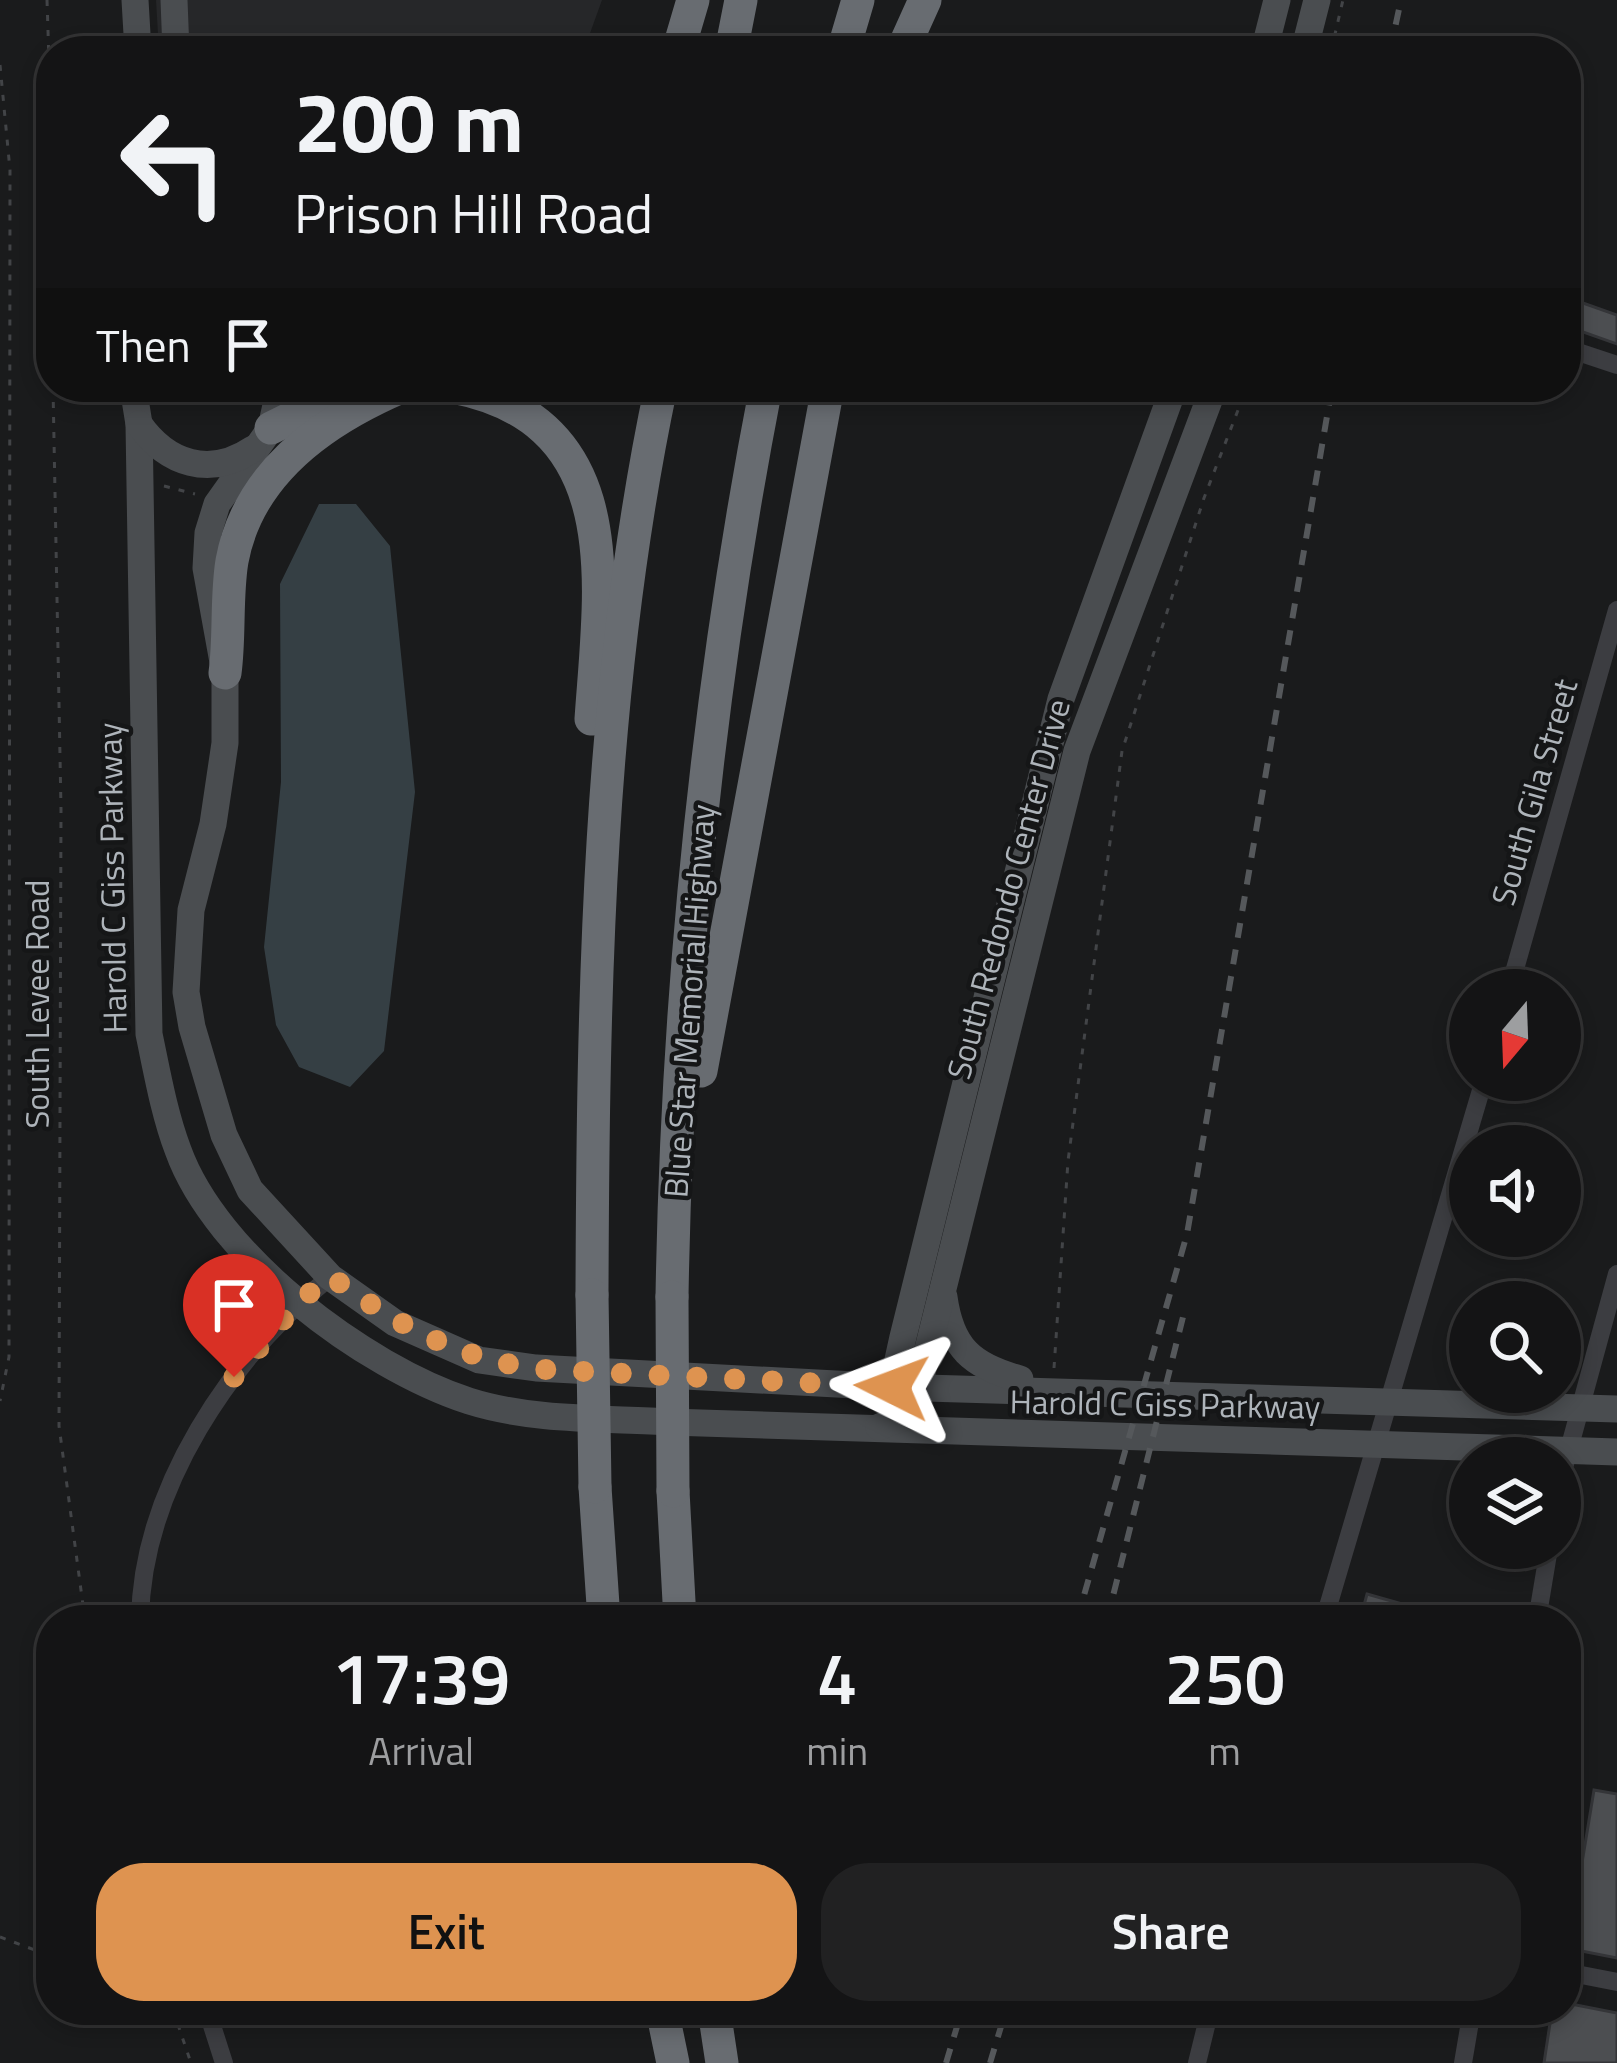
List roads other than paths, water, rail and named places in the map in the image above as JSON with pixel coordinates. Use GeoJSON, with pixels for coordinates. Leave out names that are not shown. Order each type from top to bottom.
{"type":"FeatureCollection","features":[{"type":"Feature","properties":{"kind":"highway"},"geometry":{"type":"LineString","coordinates":[[683,36],[694,0]]}},
{"type":"Feature","properties":{"kind":"highway"},"geometry":{"type":"LineString","coordinates":[[733,36],[741,0]]}},
{"type":"Feature","properties":{"kind":"highway"},"geometry":{"type":"LineString","coordinates":[[836,36],[844,0]]}},
{"type":"Feature","properties":{"kind":"highway"},"geometry":{"type":"LineString","coordinates":[[847,36],[858,0]]}},
{"type":"Feature","properties":{"kind":"highway"},"geometry":{"type":"LineString","coordinates":[[909,36],[925,0]]}},
{"type":"Feature","properties":{"kind":"highway"},"geometry":{"type":"LineString","coordinates":[[264,438],[329,402]]}},
{"type":"Feature","properties":{"kind":"highway"},"geometry":{"type":"LineString","coordinates":[[225,673],[231,564],[244,516],[292,454],[326,425],[371,402]]}},
{"type":"Feature","properties":{"kind":"highway"},"geometry":{"type":"LineString","coordinates":[[497,402],[538,427],[568,459],[596,520],[601,559],[574,1054],[592,1195]]}},
{"type":"Feature","properties":{"kind":"highway"},"geometry":{"type":"LineString","coordinates":[[603,1605],[592,1295],[602,826],[633,520],[658,402]]}},
{"type":"Feature","properties":{"kind":"highway","name":"Blue Star Memorial Highway"},"geometry":{"type":"LineString","coordinates":[[679,1605],[673,1491],[674,1220],[710,724],[764,402]]}},
{"type":"Feature","properties":{"kind":"highway"},"geometry":{"type":"LineString","coordinates":[[674,1220],[825,402]]}},
{"type":"Feature","properties":{"kind":"highway"},"geometry":{"type":"LineString","coordinates":[[665,2025],[673,2063]]}},
{"type":"Feature","properties":{"kind":"highway"},"geometry":{"type":"LineString","coordinates":[[716,2025],[722,2063]]}},
{"type":"Feature","properties":{"kind":"main road"},"geometry":{"type":"LineString","coordinates":[[135,0],[137,36]]}},
{"type":"Feature","properties":{"kind":"main road"},"geometry":{"type":"LineString","coordinates":[[174,0],[175,36]]}},
{"type":"Feature","properties":{"kind":"main road"},"geometry":{"type":"LineString","coordinates":[[1268,36],[1276,0]]}},
{"type":"Feature","properties":{"kind":"main road"},"geometry":{"type":"LineString","coordinates":[[1308,36],[1317,0]]}},
{"type":"Feature","properties":{"kind":"main road","name":"Harold C Giss Parkway"},"geometry":{"type":"LineString","coordinates":[[135,402],[148,1034],[178,1153],[215,1217],[298,1303],[379,1364],[471,1402],[553,1414],[864,1431],[1449,1447]]}},
{"type":"Feature","properties":{"kind":"main road","name":"Harold C Giss Parkway"},"geometry":{"type":"LineString","coordinates":[[275,402],[264,438],[217,504],[208,532],[206,568],[225,673],[225,743],[213,824],[191,910],[186,992],[224,1135],[250,1190],[330,1276],[395,1323],[478,1360],[536,1369],[906,1388],[1059,1381],[1449,1401]]}},
{"type":"Feature","properties":{"kind":"main road","name":"South Redondo Center Drive"},"geometry":{"type":"LineString","coordinates":[[903,1418],[903,1336],[1061,699],[1169,402]]}},
{"type":"Feature","properties":{"kind":"main road","name":"South Redondo Center Drive"},"geometry":{"type":"LineString","coordinates":[[906,1388],[943,1288],[1077,751],[1208,402]]}},
{"type":"Feature","properties":{"kind":"main road"},"geometry":{"type":"LineString","coordinates":[[139,424],[170,457],[192,465],[237,460],[264,438]]}},
{"type":"Feature","properties":{"kind":"main road"},"geometry":{"type":"LineString","coordinates":[[943,1288],[953,1335],[973,1362],[986,1371],[1059,1381]]}},
{"type":"Feature","properties":{"kind":"main road"},"geometry":{"type":"LineString","coordinates":[[832,1384],[880,1361],[903,1336]]}},
{"type":"Feature","properties":{"kind":"main road","name":"Harold C Giss Parkway"},"geometry":{"type":"LineString","coordinates":[[1581,1406],[1617,1409]]}},
{"type":"Feature","properties":{"kind":"main road"},"geometry":{"type":"LineString","coordinates":[[864,1431],[903,1418],[927,1433]]}},
{"type":"Feature","properties":{"kind":"main road","name":"Harold C Giss Parkway"},"geometry":{"type":"LineString","coordinates":[[1581,1450],[1617,1452]]}},
{"type":"Feature","properties":{"kind":"street"},"geometry":{"type":"LineString","coordinates":[[1581,353],[1617,365]]}},
{"type":"Feature","properties":{"kind":"street","name":"South Gila Street"},"geometry":{"type":"LineString","coordinates":[[1515,969],[1617,610]]}},
{"type":"Feature","properties":{"kind":"street"},"geometry":{"type":"LineString","coordinates":[[1329,1605],[1394,1399],[1478,1101]]}},
{"type":"Feature","properties":{"kind":"street"},"geometry":{"type":"LineString","coordinates":[[1581,1396],[1617,1274]]}},
{"type":"Feature","properties":{"kind":"street"},"geometry":{"type":"LineString","coordinates":[[142,1605],[154,1534],[201,1425],[298,1303],[330,1276]]}},
{"type":"Feature","properties":{"kind":"street"},"geometry":{"type":"LineString","coordinates":[[1540,1605],[1546,1569]]}},
{"type":"Feature","properties":{"kind":"street"},"geometry":{"type":"LineString","coordinates":[[1581,1975],[1617,1982]]}},
{"type":"Feature","properties":{"kind":"street"},"geometry":{"type":"LineString","coordinates":[[212,2025],[224,2063]]}},
{"type":"Feature","properties":{"kind":"street"},"geometry":{"type":"LineString","coordinates":[[1198,2063],[1207,2025]]}},
{"type":"Feature","properties":{"kind":"street"},"geometry":{"type":"LineString","coordinates":[[1463,2063],[1469,2025]]}},
{"type":"Feature","properties":{"kind":"railway"},"geometry":{"type":"LineString","coordinates":[[1393,36],[1401,0]]}},
{"type":"Feature","properties":{"kind":"railway"},"geometry":{"type":"LineString","coordinates":[[1081,1605],[1187,1234],[1329,402]]}},
{"type":"Feature","properties":{"kind":"railway"},"geometry":{"type":"LineString","coordinates":[[1111,1605],[1185,1309]]}},
{"type":"Feature","properties":{"kind":"railway"},"geometry":{"type":"LineString","coordinates":[[946,2063],[957,2025]]}},
{"type":"Feature","properties":{"kind":"railway"},"geometry":{"type":"LineString","coordinates":[[990,2063],[1001,2025]]}}]}
